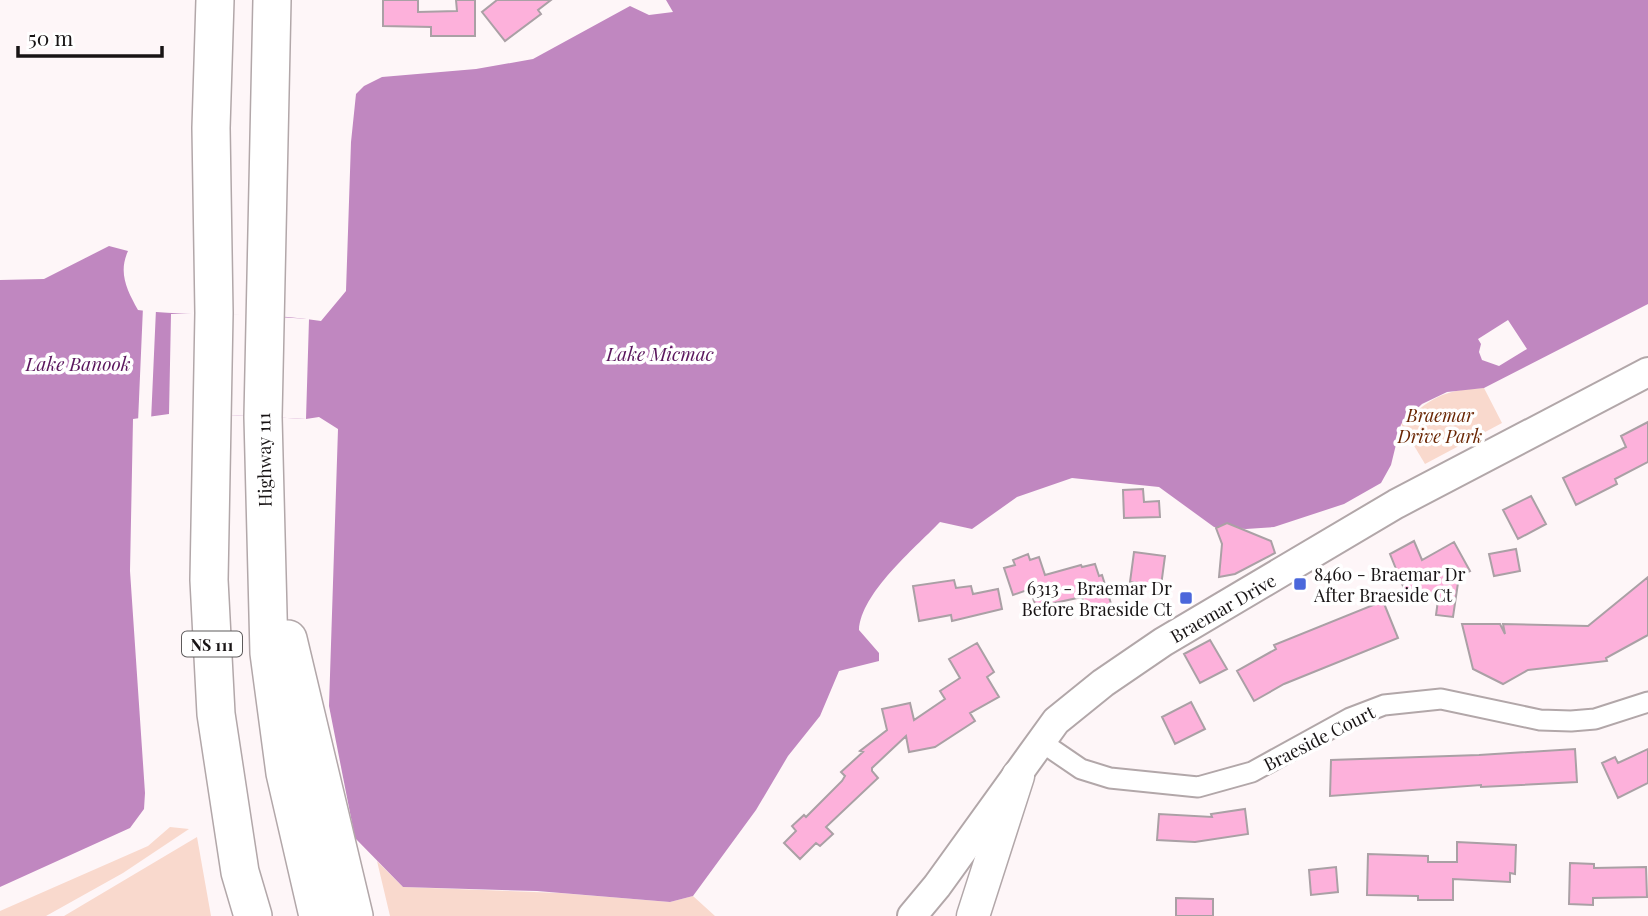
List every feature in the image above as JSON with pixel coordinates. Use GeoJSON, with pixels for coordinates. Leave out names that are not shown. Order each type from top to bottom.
{"type":"FeatureCollection","features":[{"type":"Feature","properties":{"kind":"highway"},"geometry":{"type":"LineString","coordinates":[[202,0],[211,128]]}},
{"type":"Feature","properties":{"kind":"highway","name":"NS 111"},"geometry":{"type":"LineString","coordinates":[[215,0],[211,128],[214,313],[209,580],[216,714],[248,916]]}},
{"type":"Feature","properties":{"kind":"highway","name":"Highway 111"},"geometry":{"type":"LineString","coordinates":[[273,10],[263,417],[269,653],[285,773],[318,916]]}},
{"type":"Feature","properties":{"kind":"highway"},"geometry":{"type":"LineString","coordinates":[[266,546],[355,916]]}},
{"type":"Feature","properties":{"kind":"main road","name":"Braemar Drive"},"geometry":{"type":"LineString","coordinates":[[912,916],[937,886],[1056,721],[1103,683],[1163,642],[1396,505],[1648,372]]}},
{"type":"Feature","properties":{"kind":"main road"},"geometry":{"type":"LineString","coordinates":[[973,916],[1018,776]]}},
{"type":"Feature","properties":{"kind":"street","name":"Braeside Court"},"geometry":{"type":"LineString","coordinates":[[1040,741],[1081,769],[1110,778],[1198,787],[1252,772],[1350,718],[1384,705],[1441,699],[1540,720],[1571,721],[1595,719],[1648,702]]}},
{"type":"Feature","properties":{"kind":"green space","name":"Braemar Drive Park"},"geometry":{"type":"Polygon","coordinates":[[[1484,388],[1502,423],[1425,464],[1401,424],[1447,393],[1484,388]]]}},
{"type":"Feature","properties":{"kind":"green space"},"geometry":{"type":"Polygon","coordinates":[[[170,827],[189,829],[123,873],[46,916],[0,916],[0,911],[148,846],[170,827]]]}},
{"type":"Feature","properties":{"kind":"green space"},"geometry":{"type":"Polygon","coordinates":[[[197,837],[211,916],[64,916],[197,837]]]}},
{"type":"Feature","properties":{"kind":"green space"},"geometry":{"type":"Polygon","coordinates":[[[377,861],[403,887],[560,893],[670,902],[693,896],[715,916],[390,916],[377,861]]]}},
{"type":"Feature","properties":{"kind":"water","name":"Lake Micmac"},"geometry":{"type":"Polygon","coordinates":[[[666,0],[1648,0],[1648,304],[1484,388],[1447,392],[1422,404],[1401,424],[1391,465],[1381,483],[1344,504],[1274,527],[1214,527],[1159,487],[1072,478],[1017,497],[972,529],[940,522],[890,572],[869,601],[862,616],[859,630],[879,653],[879,661],[839,671],[820,716],[788,756],[756,810],[693,896],[670,902],[537,891],[403,887],[355,838],[329,706],[338,429],[319,417],[306,419],[169,414],[133,419],[130,571],[144,809],[130,828],[0,887],[0,280],[44,279],[109,246],[128,251],[124,274],[127,288],[138,310],[276,316],[321,321],[346,291],[351,142],[356,94],[364,86],[382,77],[476,69],[533,59],[630,6],[649,15],[673,12],[666,0]]]}},
{"type":"Feature","properties":{"kind":"pier"},"geometry":{"type":"Polygon","coordinates":[[[143,307],[156,309],[151,421],[138,422],[143,307]]]}},
{"type":"Feature","properties":{"kind":"pier"},"geometry":{"type":"Polygon","coordinates":[[[214,313],[309,319],[306,419],[169,414],[171,314],[214,313]]]}},
{"type":"Feature","properties":{"kind":"pier"},"geometry":{"type":"Polygon","coordinates":[[[1508,320],[1527,349],[1499,366],[1482,360],[1478,339],[1508,320]]]}},
{"type":"Feature","properties":{"kind":"building"},"geometry":{"type":"Polygon","coordinates":[[[383,0],[418,0],[418,12],[457,11],[456,0],[475,0],[475,36],[431,36],[431,27],[383,26],[383,0]]]}},
{"type":"Feature","properties":{"kind":"building"},"geometry":{"type":"Polygon","coordinates":[[[497,0],[551,0],[538,10],[541,14],[505,41],[482,12],[497,0]]]}},
{"type":"Feature","properties":{"kind":"building"},"geometry":{"type":"Polygon","coordinates":[[[1648,422],[1648,462],[1615,479],[1617,484],[1576,505],[1563,478],[1626,447],[1621,436],[1648,422]]]}},
{"type":"Feature","properties":{"kind":"building"},"geometry":{"type":"Polygon","coordinates":[[[1143,489],[1144,502],[1159,501],[1160,517],[1124,518],[1123,490],[1143,489]]]}},
{"type":"Feature","properties":{"kind":"building"},"geometry":{"type":"Polygon","coordinates":[[[1531,496],[1546,524],[1518,539],[1503,510],[1531,496]]]}},
{"type":"Feature","properties":{"kind":"building"},"geometry":{"type":"Polygon","coordinates":[[[1227,523],[1271,541],[1275,553],[1235,574],[1219,577],[1222,544],[1216,528],[1227,523]]]}},
{"type":"Feature","properties":{"kind":"building"},"geometry":{"type":"Polygon","coordinates":[[[1414,541],[1422,560],[1454,542],[1470,571],[1459,576],[1453,617],[1436,615],[1439,593],[1409,601],[1390,554],[1414,541]]]}},
{"type":"Feature","properties":{"kind":"building"},"geometry":{"type":"Polygon","coordinates":[[[1516,549],[1520,571],[1494,576],[1489,554],[1516,549]]]}},
{"type":"Feature","properties":{"kind":"building"},"geometry":{"type":"Polygon","coordinates":[[[1134,552],[1165,556],[1161,586],[1130,582],[1134,552]]]}},
{"type":"Feature","properties":{"kind":"building"},"geometry":{"type":"Polygon","coordinates":[[[1028,554],[1030,560],[1039,557],[1045,575],[1095,564],[1099,576],[1102,575],[1113,610],[1088,617],[1082,597],[1036,607],[1030,589],[1013,595],[1004,568],[1015,565],[1013,560],[1028,554]]]}},
{"type":"Feature","properties":{"kind":"building"},"geometry":{"type":"Polygon","coordinates":[[[1648,577],[1648,635],[1606,658],[1607,661],[1528,670],[1503,684],[1473,669],[1462,624],[1500,624],[1505,634],[1503,624],[1588,626],[1648,577]]]}},
{"type":"Feature","properties":{"kind":"building"},"geometry":{"type":"Polygon","coordinates":[[[954,580],[956,588],[971,586],[973,594],[998,589],[1002,609],[952,621],[951,615],[919,621],[913,586],[954,580]]]}},
{"type":"Feature","properties":{"kind":"building"},"geometry":{"type":"Polygon","coordinates":[[[1383,601],[1398,638],[1284,684],[1254,701],[1237,671],[1276,649],[1274,645],[1383,601]]]}},
{"type":"Feature","properties":{"kind":"building"},"geometry":{"type":"Polygon","coordinates":[[[1210,640],[1227,669],[1200,683],[1184,654],[1210,640]]]}},
{"type":"Feature","properties":{"kind":"building"},"geometry":{"type":"Polygon","coordinates":[[[977,643],[994,672],[987,677],[999,697],[970,713],[975,721],[935,747],[909,752],[906,736],[872,768],[878,778],[826,827],[833,834],[820,846],[816,843],[800,859],[784,843],[796,831],[792,826],[804,815],[806,817],[842,781],[845,776],[841,772],[863,752],[860,751],[887,730],[882,709],[910,703],[914,720],[945,699],[940,691],[960,678],[949,659],[977,643]]]}},
{"type":"Feature","properties":{"kind":"building"},"geometry":{"type":"Polygon","coordinates":[[[1191,702],[1205,729],[1175,744],[1162,717],[1191,702]]]}},
{"type":"Feature","properties":{"kind":"building"},"geometry":{"type":"Polygon","coordinates":[[[1575,749],[1577,782],[1481,785],[1330,796],[1331,760],[1575,749]]]}},
{"type":"Feature","properties":{"kind":"building"},"geometry":{"type":"Polygon","coordinates":[[[1648,749],[1648,783],[1618,798],[1602,763],[1615,757],[1618,763],[1648,749]]]}},
{"type":"Feature","properties":{"kind":"building"},"geometry":{"type":"Polygon","coordinates":[[[1245,809],[1248,834],[1195,842],[1157,840],[1159,814],[1212,817],[1211,814],[1245,809]]]}},
{"type":"Feature","properties":{"kind":"building"},"geometry":{"type":"Polygon","coordinates":[[[1457,842],[1516,845],[1515,874],[1510,873],[1510,882],[1453,879],[1453,900],[1367,895],[1368,854],[1428,856],[1428,862],[1457,862],[1457,842]]]}},
{"type":"Feature","properties":{"kind":"building"},"geometry":{"type":"Polygon","coordinates":[[[1570,863],[1594,864],[1594,868],[1646,867],[1647,897],[1593,898],[1593,905],[1569,904],[1570,863]]]}},
{"type":"Feature","properties":{"kind":"building"},"geometry":{"type":"Polygon","coordinates":[[[1336,867],[1338,892],[1311,895],[1309,870],[1336,867]]]}},
{"type":"Feature","properties":{"kind":"building"},"geometry":{"type":"Polygon","coordinates":[[[1176,898],[1213,899],[1213,916],[1176,916],[1176,898]]]}},
{"type":"Feature","properties":{"kind":"place","name":"8460 - Braemar Dr After Braeside Ct"},"geometry":{"type":"Point","coordinates":[1300,584]}},
{"type":"Feature","properties":{"kind":"place","name":"6313 - Braemar Dr Before Braeside Ct"},"geometry":{"type":"Point","coordinates":[1186,598]}},
{"type":"Feature","properties":{"kind":"water label","name":"Lake Banook"},"geometry":{"type":"Point","coordinates":[78,363]}}]}
